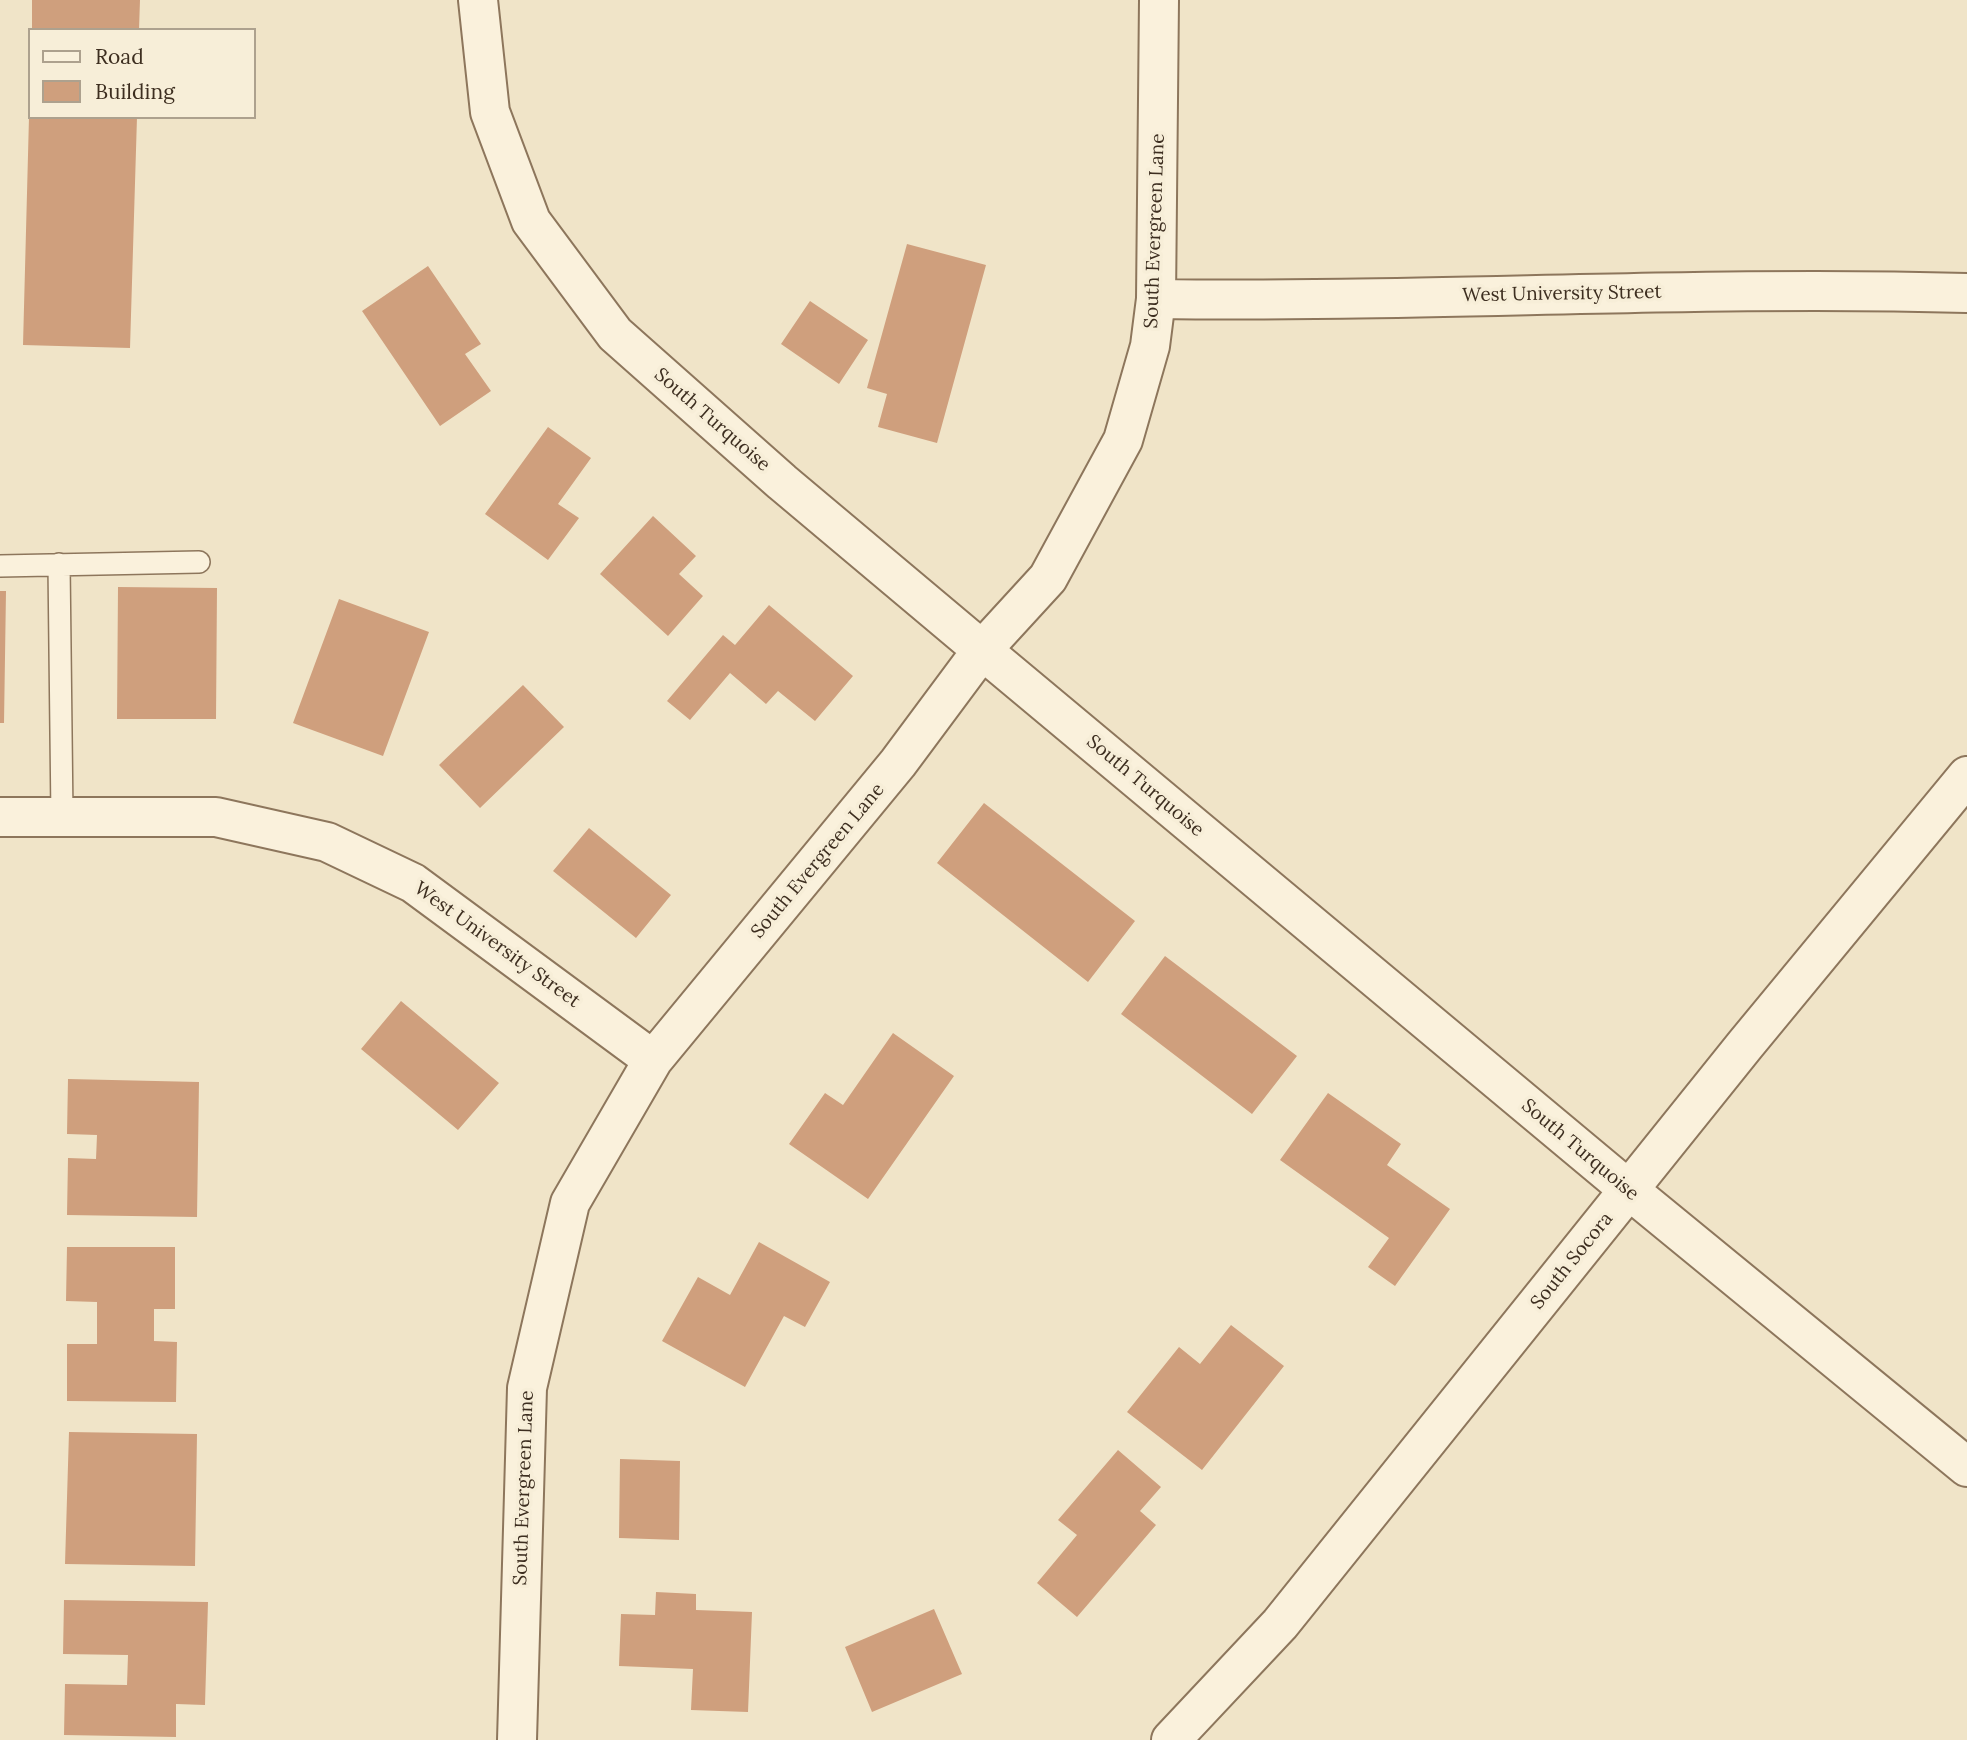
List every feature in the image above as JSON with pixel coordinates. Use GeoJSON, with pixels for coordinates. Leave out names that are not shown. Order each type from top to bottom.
{"type":"FeatureCollection","features":[{"type":"Feature","properties":{"kind":"street","name":"South Turquoise"},"geometry":{"type":"LineString","coordinates":[[478,0],[490,112],[531,221],[615,334],[782,481],[982,650],[1629,1190],[1967,1467]]}},
{"type":"Feature","properties":{"kind":"street","name":"South Evergreen Lane"},"geometry":{"type":"LineString","coordinates":[[517,1740],[527,1388],[570,1203],[653,1060],[898,763],[982,650],[1048,578],[1123,440],[1150,346],[1156,299],[1159,0]]}},
{"type":"Feature","properties":{"kind":"street","name":"West University Street"},"geometry":{"type":"LineString","coordinates":[[1156,299],[1241,300],[1729,291],[1967,293]]}},
{"type":"Feature","properties":{"kind":"street","name":"South Socora"},"geometry":{"type":"LineString","coordinates":[[1171,1740],[1280,1624],[1967,776]]}},
{"type":"Feature","properties":{"kind":"street","name":"West University Street"},"geometry":{"type":"LineString","coordinates":[[0,817],[216,817],[327,842],[414,883],[653,1060]]}},
{"type":"Feature","properties":{"kind":"lane"},"geometry":{"type":"LineString","coordinates":[[0,566],[200,562]]}},
{"type":"Feature","properties":{"kind":"lane"},"geometry":{"type":"LineString","coordinates":[[58,565],[62,817]]}},
{"type":"Feature","properties":{"kind":"building"},"geometry":{"type":"Polygon","coordinates":[[[32,0],[140,0],[139,28],[32,28],[32,0]]]}},
{"type":"Feature","properties":{"kind":"building"},"geometry":{"type":"Polygon","coordinates":[[[29,119],[137,119],[130,348],[23,345],[29,119]]]}},
{"type":"Feature","properties":{"kind":"building"},"geometry":{"type":"Polygon","coordinates":[[[907,244],[986,265],[937,443],[878,427],[887,394],[867,388],[907,244]]]}},
{"type":"Feature","properties":{"kind":"building"},"geometry":{"type":"Polygon","coordinates":[[[428,266],[481,344],[465,354],[491,391],[440,426],[362,311],[428,266]]]}},
{"type":"Feature","properties":{"kind":"building"},"geometry":{"type":"Polygon","coordinates":[[[810,301],[868,340],[839,384],[781,344],[810,301]]]}},
{"type":"Feature","properties":{"kind":"building"},"geometry":{"type":"Polygon","coordinates":[[[548,427],[591,458],[558,504],[579,518],[548,560],[485,514],[548,427]]]}},
{"type":"Feature","properties":{"kind":"building"},"geometry":{"type":"Polygon","coordinates":[[[653,516],[696,556],[679,574],[703,596],[668,636],[600,574],[653,516]]]}},
{"type":"Feature","properties":{"kind":"building"},"geometry":{"type":"Polygon","coordinates":[[[118,587],[217,588],[216,719],[117,719],[118,587]]]}},
{"type":"Feature","properties":{"kind":"building"},"geometry":{"type":"Polygon","coordinates":[[[0,591],[6,591],[4,723],[0,723],[0,591]]]}},
{"type":"Feature","properties":{"kind":"building"},"geometry":{"type":"Polygon","coordinates":[[[339,599],[429,632],[383,756],[293,723],[339,599]]]}},
{"type":"Feature","properties":{"kind":"building"},"geometry":{"type":"Polygon","coordinates":[[[769,605],[853,676],[815,721],[778,691],[766,704],[730,673],[690,720],[667,701],[723,635],[735,645],[769,605]]]}},
{"type":"Feature","properties":{"kind":"building"},"geometry":{"type":"Polygon","coordinates":[[[523,685],[564,727],[480,808],[439,765],[523,685]]]}},
{"type":"Feature","properties":{"kind":"building"},"geometry":{"type":"Polygon","coordinates":[[[984,803],[1135,921],[1088,982],[937,863],[984,803]]]}},
{"type":"Feature","properties":{"kind":"building"},"geometry":{"type":"Polygon","coordinates":[[[589,828],[671,895],[636,938],[553,871],[589,828]]]}},
{"type":"Feature","properties":{"kind":"building"},"geometry":{"type":"Polygon","coordinates":[[[1165,956],[1297,1056],[1252,1114],[1121,1014],[1165,956]]]}},
{"type":"Feature","properties":{"kind":"building"},"geometry":{"type":"Polygon","coordinates":[[[401,1001],[499,1083],[458,1130],[361,1049],[401,1001]]]}},
{"type":"Feature","properties":{"kind":"building"},"geometry":{"type":"Polygon","coordinates":[[[893,1033],[954,1076],[868,1199],[789,1144],[825,1093],[843,1105],[893,1033]]]}},
{"type":"Feature","properties":{"kind":"building"},"geometry":{"type":"Polygon","coordinates":[[[68,1079],[199,1082],[197,1217],[67,1215],[68,1158],[96,1159],[97,1135],[67,1134],[68,1079]]]}},
{"type":"Feature","properties":{"kind":"building"},"geometry":{"type":"Polygon","coordinates":[[[1328,1093],[1401,1144],[1387,1165],[1450,1209],[1395,1286],[1368,1267],[1389,1238],[1280,1160],[1328,1093]]]}},
{"type":"Feature","properties":{"kind":"building"},"geometry":{"type":"Polygon","coordinates":[[[759,1242],[830,1282],[805,1327],[784,1316],[745,1387],[662,1341],[698,1277],[730,1295],[759,1242]]]}},
{"type":"Feature","properties":{"kind":"building"},"geometry":{"type":"Polygon","coordinates":[[[67,1247],[175,1247],[175,1309],[154,1309],[154,1341],[177,1342],[176,1402],[67,1401],[67,1344],[97,1344],[97,1302],[66,1301],[67,1247]]]}},
{"type":"Feature","properties":{"kind":"building"},"geometry":{"type":"Polygon","coordinates":[[[1231,1325],[1284,1366],[1202,1470],[1127,1412],[1179,1347],[1200,1364],[1231,1325]]]}},
{"type":"Feature","properties":{"kind":"building"},"geometry":{"type":"Polygon","coordinates":[[[69,1432],[197,1434],[195,1566],[65,1564],[69,1432]]]}},
{"type":"Feature","properties":{"kind":"building"},"geometry":{"type":"Polygon","coordinates":[[[1118,1450],[1161,1487],[1140,1511],[1156,1525],[1077,1617],[1037,1583],[1077,1535],[1058,1520],[1118,1450]]]}},
{"type":"Feature","properties":{"kind":"building"},"geometry":{"type":"Polygon","coordinates":[[[620,1459],[680,1461],[679,1540],[619,1538],[620,1459]]]}},
{"type":"Feature","properties":{"kind":"building"},"geometry":{"type":"Polygon","coordinates":[[[656,1592],[696,1594],[696,1610],[752,1612],[748,1712],[691,1710],[693,1669],[619,1666],[621,1614],[655,1615],[656,1592]]]}},
{"type":"Feature","properties":{"kind":"building"},"geometry":{"type":"Polygon","coordinates":[[[64,1600],[208,1602],[205,1705],[176,1704],[176,1737],[64,1735],[65,1684],[127,1685],[128,1655],[63,1654],[64,1600]]]}},
{"type":"Feature","properties":{"kind":"building"},"geometry":{"type":"Polygon","coordinates":[[[934,1609],[962,1674],[872,1712],[845,1647],[934,1609]]]}}]}
